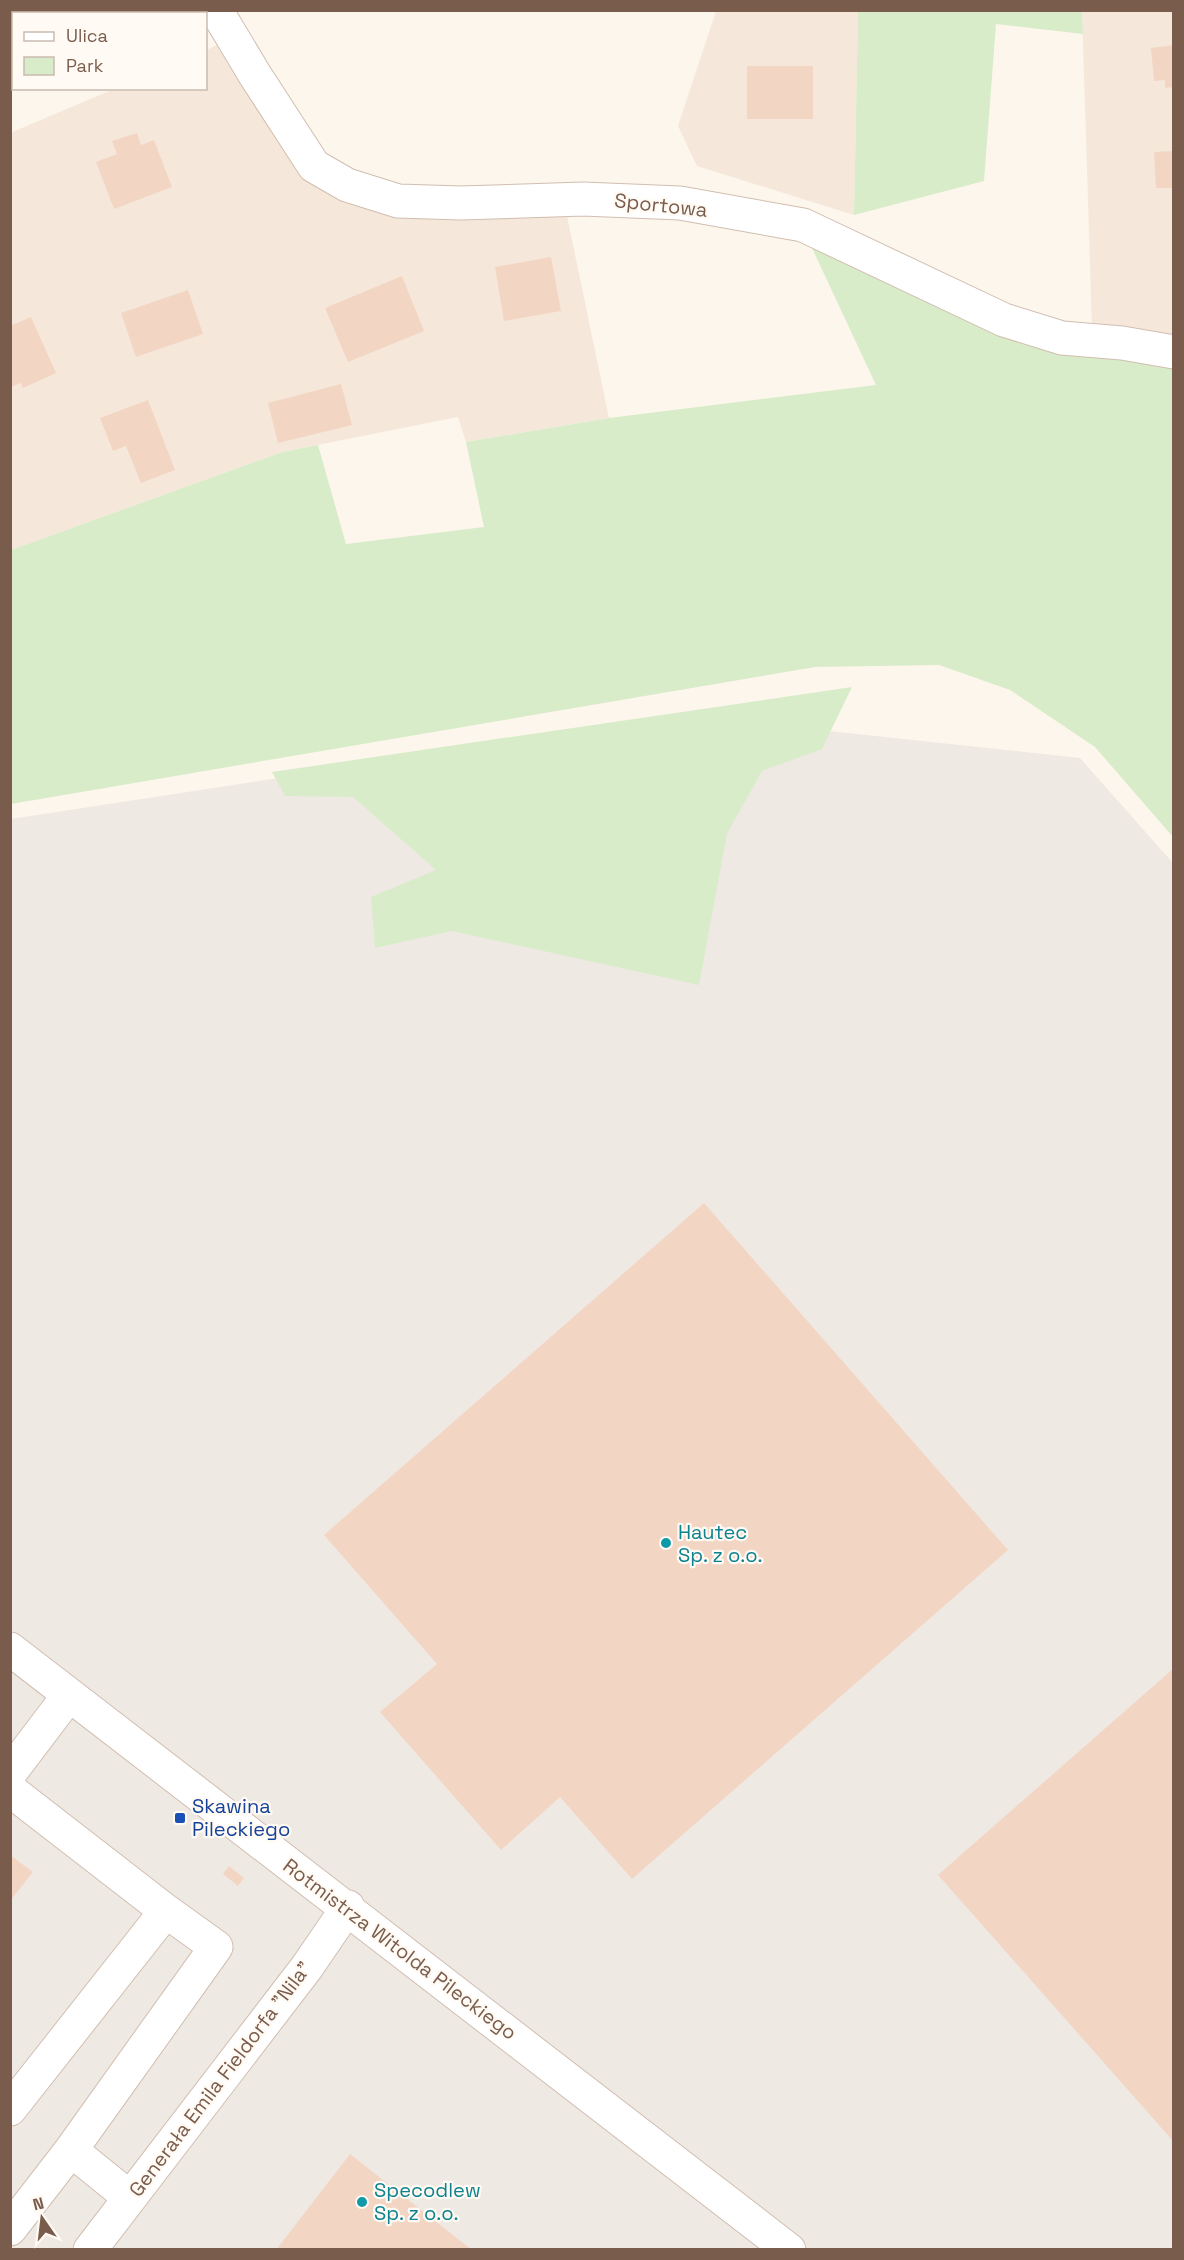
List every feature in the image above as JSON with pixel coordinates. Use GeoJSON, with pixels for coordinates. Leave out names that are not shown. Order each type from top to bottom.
{"type":"FeatureCollection","features":[{"type":"Feature","properties":{"kind":"street","name":"Sportowa"},"geometry":{"type":"LineString","coordinates":[[216,10],[314,166],[347,185],[398,201],[461,203],[583,199],[670,202],[802,225],[1004,321],[1062,338],[1122,343],[1173,352]]}},
{"type":"Feature","properties":{"kind":"street","name":"Rotmistrza Witolda Pileckiego"},"geometry":{"type":"LineString","coordinates":[[10,1649],[348,1907],[789,2250]]}},
{"type":"Feature","properties":{"kind":"street"},"geometry":{"type":"LineString","coordinates":[[10,1773],[69,1695]]}},
{"type":"Feature","properties":{"kind":"street"},"geometry":{"type":"LineString","coordinates":[[10,1790],[216,1947],[71,2150],[10,2229]]}},
{"type":"Feature","properties":{"kind":"street","name":"Generała Emila Fieldorfa \"Nila\""},"geometry":{"type":"LineString","coordinates":[[90,2250],[307,1967],[348,1907]]}},
{"type":"Feature","properties":{"kind":"street"},"geometry":{"type":"LineString","coordinates":[[10,2109],[166,1911]]}},
{"type":"Feature","properties":{"kind":"street"},"geometry":{"type":"LineString","coordinates":[[71,2150],[129,2197]]}},
{"type":"Feature","properties":{"kind":"shaded area"},"geometry":{"type":"Polygon","coordinates":[[[716,11],[858,11],[854,215],[697,166],[678,126],[716,11]]]}},
{"type":"Feature","properties":{"kind":"shaded area"},"geometry":{"type":"Polygon","coordinates":[[[1082,11],[1173,11],[1173,339],[1092,328],[1082,11]]]}},
{"type":"Feature","properties":{"kind":"shaded area"},"geometry":{"type":"Polygon","coordinates":[[[244,33],[323,158],[403,189],[561,187],[609,418],[466,442],[458,417],[282,452],[11,550],[10,133],[112,90],[207,90],[207,50],[244,33]]]}},
{"type":"Feature","properties":{"kind":"shaded area"},"geometry":{"type":"Polygon","coordinates":[[[829,731],[1080,758],[1173,863],[1173,2249],[11,2250],[11,819],[415,757],[829,731]]]}},
{"type":"Feature","properties":{"kind":"green space"},"geometry":{"type":"Polygon","coordinates":[[[858,11],[1082,11],[1083,34],[996,24],[984,181],[854,215],[858,11]]]}},
{"type":"Feature","properties":{"kind":"green space"},"geometry":{"type":"Polygon","coordinates":[[[811,246],[1173,363],[1173,837],[1095,747],[1010,690],[939,665],[815,667],[11,804],[11,550],[282,452],[318,445],[346,544],[484,527],[466,442],[609,418],[876,385],[811,246]]]}},
{"type":"Feature","properties":{"kind":"green space"},"geometry":{"type":"Polygon","coordinates":[[[852,687],[822,749],[762,771],[727,834],[699,985],[452,931],[375,948],[371,897],[436,870],[353,797],[285,796],[272,772],[852,687]]]}},
{"type":"Feature","properties":{"kind":"building"},"geometry":{"type":"Polygon","coordinates":[[[1174,45],[1174,87],[1165,88],[1165,80],[1154,81],[1151,48],[1174,45]]]}},
{"type":"Feature","properties":{"kind":"building"},"geometry":{"type":"Polygon","coordinates":[[[747,66],[813,66],[813,119],[747,119],[747,66]]]}},
{"type":"Feature","properties":{"kind":"building"},"geometry":{"type":"Polygon","coordinates":[[[137,133],[141,145],[154,140],[172,187],[114,209],[96,162],[117,154],[112,141],[137,133]]]}},
{"type":"Feature","properties":{"kind":"building"},"geometry":{"type":"Polygon","coordinates":[[[1174,151],[1174,188],[1156,188],[1154,152],[1174,151]]]}},
{"type":"Feature","properties":{"kind":"building"},"geometry":{"type":"Polygon","coordinates":[[[551,257],[561,311],[504,321],[495,267],[551,257]]]}},
{"type":"Feature","properties":{"kind":"building"},"geometry":{"type":"Polygon","coordinates":[[[402,276],[424,331],[348,362],[325,308],[402,276]]]}},
{"type":"Feature","properties":{"kind":"building"},"geometry":{"type":"Polygon","coordinates":[[[188,290],[203,334],[136,357],[121,313],[188,290]]]}},
{"type":"Feature","properties":{"kind":"building"},"geometry":{"type":"Polygon","coordinates":[[[31,317],[56,373],[23,388],[21,383],[10,387],[10,326],[31,317]]]}},
{"type":"Feature","properties":{"kind":"building"},"geometry":{"type":"Polygon","coordinates":[[[341,384],[352,425],[278,443],[268,403],[341,384]]]}},
{"type":"Feature","properties":{"kind":"building"},"geometry":{"type":"Polygon","coordinates":[[[148,400],[175,470],[141,483],[126,446],[113,451],[100,418],[148,400]]]}},
{"type":"Feature","properties":{"kind":"building","name":"Hautec Sp. z o.o."},"geometry":{"type":"Polygon","coordinates":[[[704,1203],[1008,1550],[632,1879],[560,1797],[501,1850],[380,1712],[437,1664],[324,1535],[704,1203]]]}},
{"type":"Feature","properties":{"kind":"building"},"geometry":{"type":"Polygon","coordinates":[[[1174,1668],[1174,2142],[938,1875],[1174,1668]]]}},
{"type":"Feature","properties":{"kind":"building"},"geometry":{"type":"Polygon","coordinates":[[[10,1855],[33,1872],[10,1901],[10,1855]]]}},
{"type":"Feature","properties":{"kind":"building"},"geometry":{"type":"Polygon","coordinates":[[[229,1866],[244,1878],[238,1886],[223,1874],[229,1866]]]}},
{"type":"Feature","properties":{"kind":"building","name":"Specodlew Sp. z o.o."},"geometry":{"type":"Polygon","coordinates":[[[350,2154],[472,2250],[276,2250],[350,2154]]]}},
{"type":"Feature","properties":{"kind":"place","name":"Hautec Sp. z o.o."},"geometry":{"type":"Point","coordinates":[666,1543]}},
{"type":"Feature","properties":{"kind":"place","name":"Skawina Pileckiego"},"geometry":{"type":"Point","coordinates":[180,1818]}},
{"type":"Feature","properties":{"kind":"place","name":"Specodlew Sp. z o.o."},"geometry":{"type":"Point","coordinates":[362,2202]}}]}
